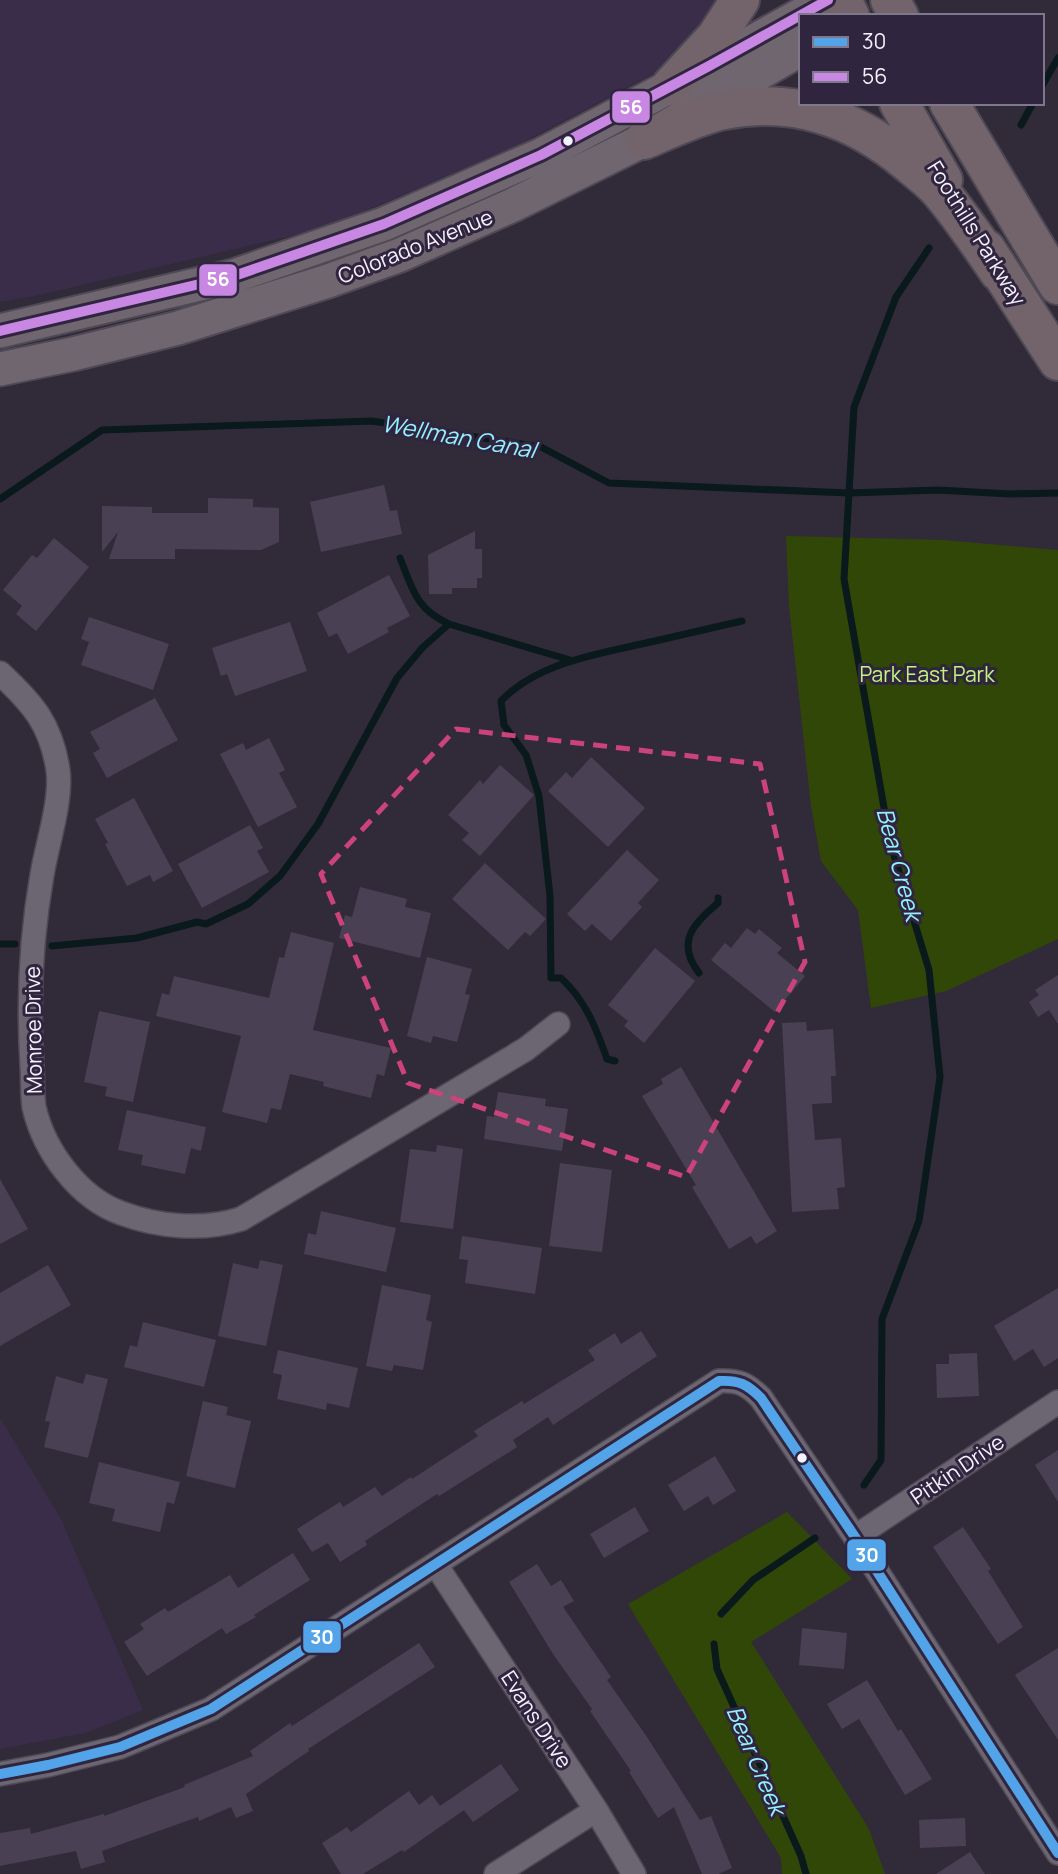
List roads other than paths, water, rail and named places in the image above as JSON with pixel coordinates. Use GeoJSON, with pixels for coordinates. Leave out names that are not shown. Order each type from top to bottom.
{"type":"FeatureCollection","features":[{"type":"Feature","properties":{"kind":"highway"},"geometry":{"type":"LineString","coordinates":[[671,86],[716,37],[740,0]]}},
{"type":"Feature","properties":{"kind":"highway","name":"Foothills Parkway"},"geometry":{"type":"LineString","coordinates":[[900,105],[999,272],[1058,362]]}},
{"type":"Feature","properties":{"kind":"highway","name":"Foothills Parkway"},"geometry":{"type":"LineString","coordinates":[[951,105],[1058,285]]}},
{"type":"Feature","properties":{"kind":"highway"},"geometry":{"type":"LineString","coordinates":[[644,139],[700,117],[743,107],[789,107],[839,119],[890,148],[937,188],[999,272]]}},
{"type":"Feature","properties":{"kind":"main road","name":"Colorado Avenue"},"geometry":{"type":"LineString","coordinates":[[802,14],[828,0]]}},
{"type":"Feature","properties":{"kind":"main road"},"geometry":{"type":"LineString","coordinates":[[860,14],[876,0]]}},
{"type":"Feature","properties":{"kind":"main road","name":"Colorado Avenue"},"geometry":{"type":"LineString","coordinates":[[0,331],[234,276],[384,223],[541,155],[799,16]]}},
{"type":"Feature","properties":{"kind":"main road","name":"Colorado Avenue"},"geometry":{"type":"LineString","coordinates":[[0,369],[73,355],[178,328],[328,281],[400,255],[515,204],[644,139],[799,50]]}},
{"type":"Feature","properties":{"kind":"street","name":"Monroe Drive"},"geometry":{"type":"LineString","coordinates":[[0,673],[26,697],[42,718],[58,772],[57,797],[41,876],[32,967],[29,1014],[34,1107],[52,1151],[77,1186],[105,1207],[140,1220],[196,1226],[224,1224],[241,1219],[526,1049],[558,1024]]}},
{"type":"Feature","properties":{"kind":"street"},"geometry":{"type":"LineString","coordinates":[[0,1774],[120,1747],[211,1709],[719,1381],[735,1380],[747,1384],[761,1398],[855,1537],[1058,1853]]}},
{"type":"Feature","properties":{"kind":"street","name":"Pitkin Drive"},"geometry":{"type":"LineString","coordinates":[[855,1537],[1058,1402]]}},
{"type":"Feature","properties":{"kind":"street","name":"Evans Drive"},"geometry":{"type":"LineString","coordinates":[[436,1565],[596,1810],[634,1874]]}},
{"type":"Feature","properties":{"kind":"street"},"geometry":{"type":"LineString","coordinates":[[496,1874],[596,1810]]}},
{"type":"Feature","properties":{"kind":"waterway","name":"Bear Creek"},"geometry":{"type":"LineString","coordinates":[[1044,82],[1058,58]]}},
{"type":"Feature","properties":{"kind":"waterway","name":"Bear Creek"},"geometry":{"type":"LineString","coordinates":[[1021,125],[1032,105]]}},
{"type":"Feature","properties":{"kind":"waterway","name":"Bear Creek"},"geometry":{"type":"LineString","coordinates":[[864,1485],[881,1460],[882,1319],[919,1221],[940,1077],[929,970],[890,842],[844,579],[854,407],[896,297],[929,248]]}},
{"type":"Feature","properties":{"kind":"waterway","name":"Wellman Canal"},"geometry":{"type":"LineString","coordinates":[[0,499],[102,430],[372,421],[541,447],[609,483],[849,493],[938,490],[1010,494],[1058,493]]}},
{"type":"Feature","properties":{"kind":"waterway"},"geometry":{"type":"LineString","coordinates":[[400,558],[422,605],[438,618],[449,624],[570,660]]}},
{"type":"Feature","properties":{"kind":"waterway"},"geometry":{"type":"LineString","coordinates":[[615,1061],[607,1059],[594,1026],[577,996],[561,978],[551,978],[550,896],[539,796],[526,755],[504,725],[501,701],[532,677],[569,662],[742,621]]}},
{"type":"Feature","properties":{"kind":"waterway"},"geometry":{"type":"LineString","coordinates":[[52,946],[137,938],[197,922],[206,924],[248,904],[280,876],[318,824],[397,678],[423,647],[449,624]]}},
{"type":"Feature","properties":{"kind":"waterway"},"geometry":{"type":"LineString","coordinates":[[699,973],[688,952],[690,934],[718,903],[718,898]]}},
{"type":"Feature","properties":{"kind":"waterway"},"geometry":{"type":"LineString","coordinates":[[0,944],[15,944]]}},
{"type":"Feature","properties":{"kind":"waterway","name":"Bear Creek"},"geometry":{"type":"LineString","coordinates":[[721,1614],[753,1580],[815,1538]]}},
{"type":"Feature","properties":{"kind":"waterway","name":"Bear Creek"},"geometry":{"type":"LineString","coordinates":[[714,1644],[717,1669],[801,1856],[806,1874]]}},
{"type":"Feature","properties":{"kind":"park label","name":"Park East Park"},"geometry":{"type":"Point","coordinates":[927,674]}}]}
